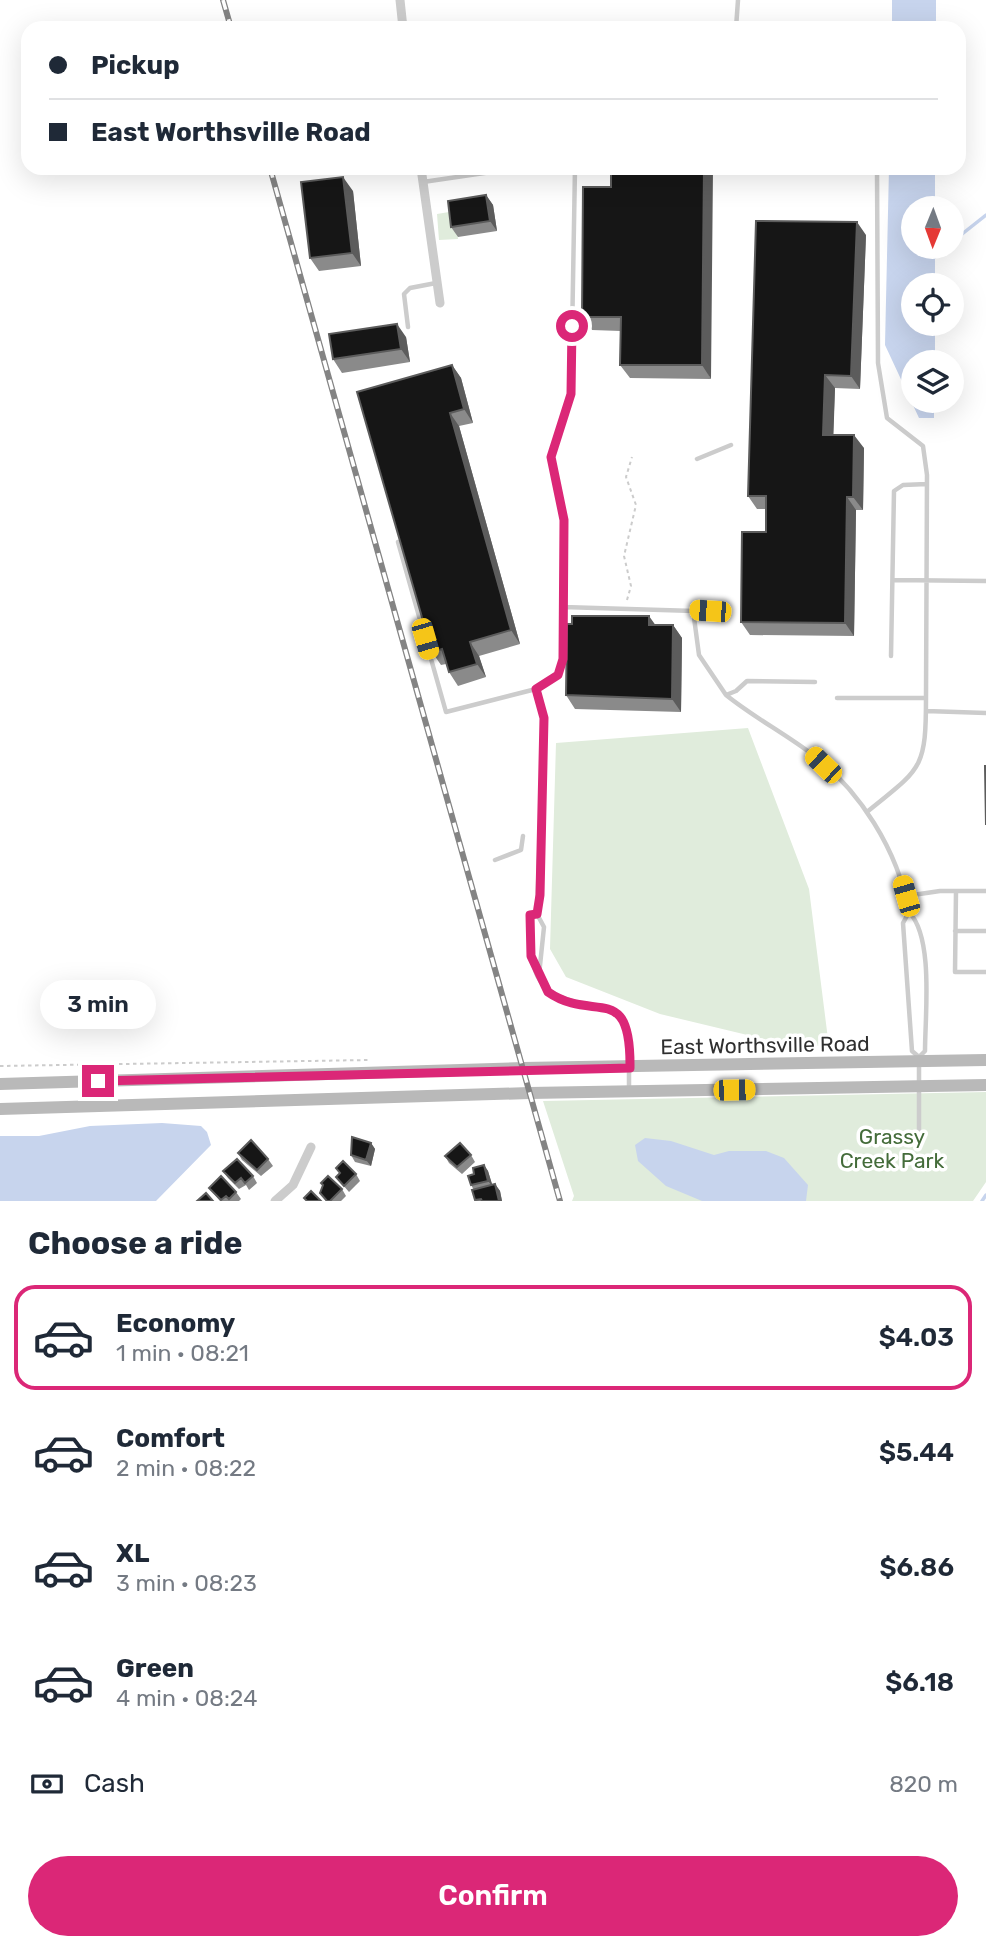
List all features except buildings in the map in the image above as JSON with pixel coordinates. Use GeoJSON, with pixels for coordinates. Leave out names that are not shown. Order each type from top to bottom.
{"type":"FeatureCollection","features":[{"type":"Feature","properties":{"kind":"main road","name":"East Worthsville Road"},"geometry":{"type":"LineString","coordinates":[[0,1084],[919,1059],[986,1060]]}},
{"type":"Feature","properties":{"kind":"main road","name":"East Worthsville Road"},"geometry":{"type":"LineString","coordinates":[[0,1109],[629,1091],[986,1085]]}},
{"type":"Feature","properties":{"kind":"street"},"geometry":{"type":"LineString","coordinates":[[400,0],[402,21]]}},
{"type":"Feature","properties":{"kind":"street"},"geometry":{"type":"LineString","coordinates":[[422,175],[440,303]]}},
{"type":"Feature","properties":{"kind":"street"},"geometry":{"type":"LineString","coordinates":[[275,1201],[293,1185],[312,1147]]}},
{"type":"Feature","properties":{"kind":"lane"},"geometry":{"type":"LineString","coordinates":[[736,21],[738,0]]}},
{"type":"Feature","properties":{"kind":"lane"},"geometry":{"type":"LineString","coordinates":[[422,182],[470,175]]}},
{"type":"Feature","properties":{"kind":"lane"},"geometry":{"type":"LineString","coordinates":[[398,542],[446,712],[536,689],[558,675],[561,667],[564,511],[551,457],[571,394],[575,175]]}},
{"type":"Feature","properties":{"kind":"lane"},"geometry":{"type":"LineString","coordinates":[[867,812],[913,774],[921,762],[926,711],[927,484],[923,446],[887,418],[882,390],[878,363],[877,175]]}},
{"type":"Feature","properties":{"kind":"lane"},"geometry":{"type":"LineString","coordinates":[[408,327],[404,294],[410,288],[437,283]]}},
{"type":"Feature","properties":{"kind":"lane"},"geometry":{"type":"LineString","coordinates":[[697,458],[731,445]]}},
{"type":"Feature","properties":{"kind":"lane"},"geometry":{"type":"LineString","coordinates":[[891,656],[894,491],[902,485],[927,484]]}},
{"type":"Feature","properties":{"kind":"lane"},"geometry":{"type":"LineString","coordinates":[[893,580],[986,581]]}},
{"type":"Feature","properties":{"kind":"lane"},"geometry":{"type":"LineString","coordinates":[[563,607],[727,612]]}},
{"type":"Feature","properties":{"kind":"lane"},"geometry":{"type":"LineString","coordinates":[[694,610],[699,655],[726,695],[811,753],[867,812],[887,847],[906,896],[909,912],[918,921],[925,972],[925,1051],[919,1059],[919,1131]]}},
{"type":"Feature","properties":{"kind":"lane"},"geometry":{"type":"LineString","coordinates":[[726,695],[736,691],[747,681],[815,682]]}},
{"type":"Feature","properties":{"kind":"lane"},"geometry":{"type":"LineString","coordinates":[[536,689],[544,718],[537,914],[544,927],[539,975]]}},
{"type":"Feature","properties":{"kind":"lane"},"geometry":{"type":"LineString","coordinates":[[837,698],[926,698]]}},
{"type":"Feature","properties":{"kind":"lane"},"geometry":{"type":"LineString","coordinates":[[926,711],[986,713]]}},
{"type":"Feature","properties":{"kind":"lane"},"geometry":{"type":"LineString","coordinates":[[495,860],[521,850],[523,836]]}},
{"type":"Feature","properties":{"kind":"lane"},"geometry":{"type":"LineString","coordinates":[[956,891],[955,972],[986,972]]}},
{"type":"Feature","properties":{"kind":"lane"},"geometry":{"type":"LineString","coordinates":[[906,896],[986,891]]}},
{"type":"Feature","properties":{"kind":"lane"},"geometry":{"type":"LineString","coordinates":[[909,912],[903,923],[909,984],[909,1026],[912,1051],[919,1059]]}},
{"type":"Feature","properties":{"kind":"lane"},"geometry":{"type":"LineString","coordinates":[[537,914],[530,915],[531,956],[542,985],[556,998],[603,1006],[623,1018],[628,1028],[629,1091]]}},
{"type":"Feature","properties":{"kind":"lane"},"geometry":{"type":"LineString","coordinates":[[955,931],[986,931]]}},
{"type":"Feature","properties":{"kind":"path"},"geometry":{"type":"LineString","coordinates":[[627,608],[631,586],[624,556],[636,505],[626,477],[632,457]]}},
{"type":"Feature","properties":{"kind":"green space"},"geometry":{"type":"Polygon","coordinates":[[[455,211],[458,239],[439,240],[437,214],[455,211]]]}},
{"type":"Feature","properties":{"kind":"green space"},"geometry":{"type":"Polygon","coordinates":[[[748,728],[809,889],[829,1047],[768,1040],[660,1014],[566,977],[550,949],[556,743],[748,728]]]}},
{"type":"Feature","properties":{"kind":"green space","name":"Grassy Creek Park"},"geometry":{"type":"Polygon","coordinates":[[[986,1092],[986,1182],[973,1201],[572,1201],[574,1196],[543,1101],[986,1092]]]}},
{"type":"Feature","properties":{"kind":"water"},"geometry":{"type":"Polygon","coordinates":[[[892,0],[936,0],[936,21],[892,21],[892,0]]]}},
{"type":"Feature","properties":{"kind":"water"},"geometry":{"type":"Polygon","coordinates":[[[889,175],[935,175],[935,196],[901,196],[901,259],[935,259],[935,273],[901,273],[901,336],[935,336],[935,350],[901,350],[901,379],[885,345],[889,175]]]}},
{"type":"Feature","properties":{"kind":"water"},"geometry":{"type":"Polygon","coordinates":[[[917,413],[934,413],[934,418],[919,418],[917,413]]]}},
{"type":"Feature","properties":{"kind":"water"},"geometry":{"type":"Polygon","coordinates":[[[162,1123],[201,1126],[207,1132],[211,1145],[156,1201],[0,1201],[0,1136],[39,1136],[90,1126],[162,1123]]]}},
{"type":"Feature","properties":{"kind":"water"},"geometry":{"type":"Polygon","coordinates":[[[645,1138],[671,1141],[714,1155],[729,1151],[766,1151],[784,1158],[808,1185],[806,1201],[702,1201],[666,1186],[638,1161],[635,1145],[645,1138]]]}},
{"type":"Feature","properties":{"kind":"waterway"},"geometry":{"type":"LineString","coordinates":[[964,232],[986,215]]}},
{"type":"Feature","properties":{"kind":"waterway"},"geometry":{"type":"LineString","coordinates":[[982,1201],[986,1195]]}},
{"type":"Feature","properties":{"kind":"railway"},"geometry":{"type":"LineString","coordinates":[[223,0],[229,21]]}},
{"type":"Feature","properties":{"kind":"railway"},"geometry":{"type":"LineString","coordinates":[[272,175],[560,1201]]}},
{"type":"Feature","properties":{"kind":"route"},"geometry":{"type":"LineString","coordinates":[[98,1081],[523,1068],[630,1068],[628,1028],[623,1018],[603,1006],[556,998],[542,985],[531,956],[530,915],[537,914],[540,895],[544,718],[536,689],[558,675],[563,659],[564,511],[551,457],[571,394],[572,326]]}}]}
